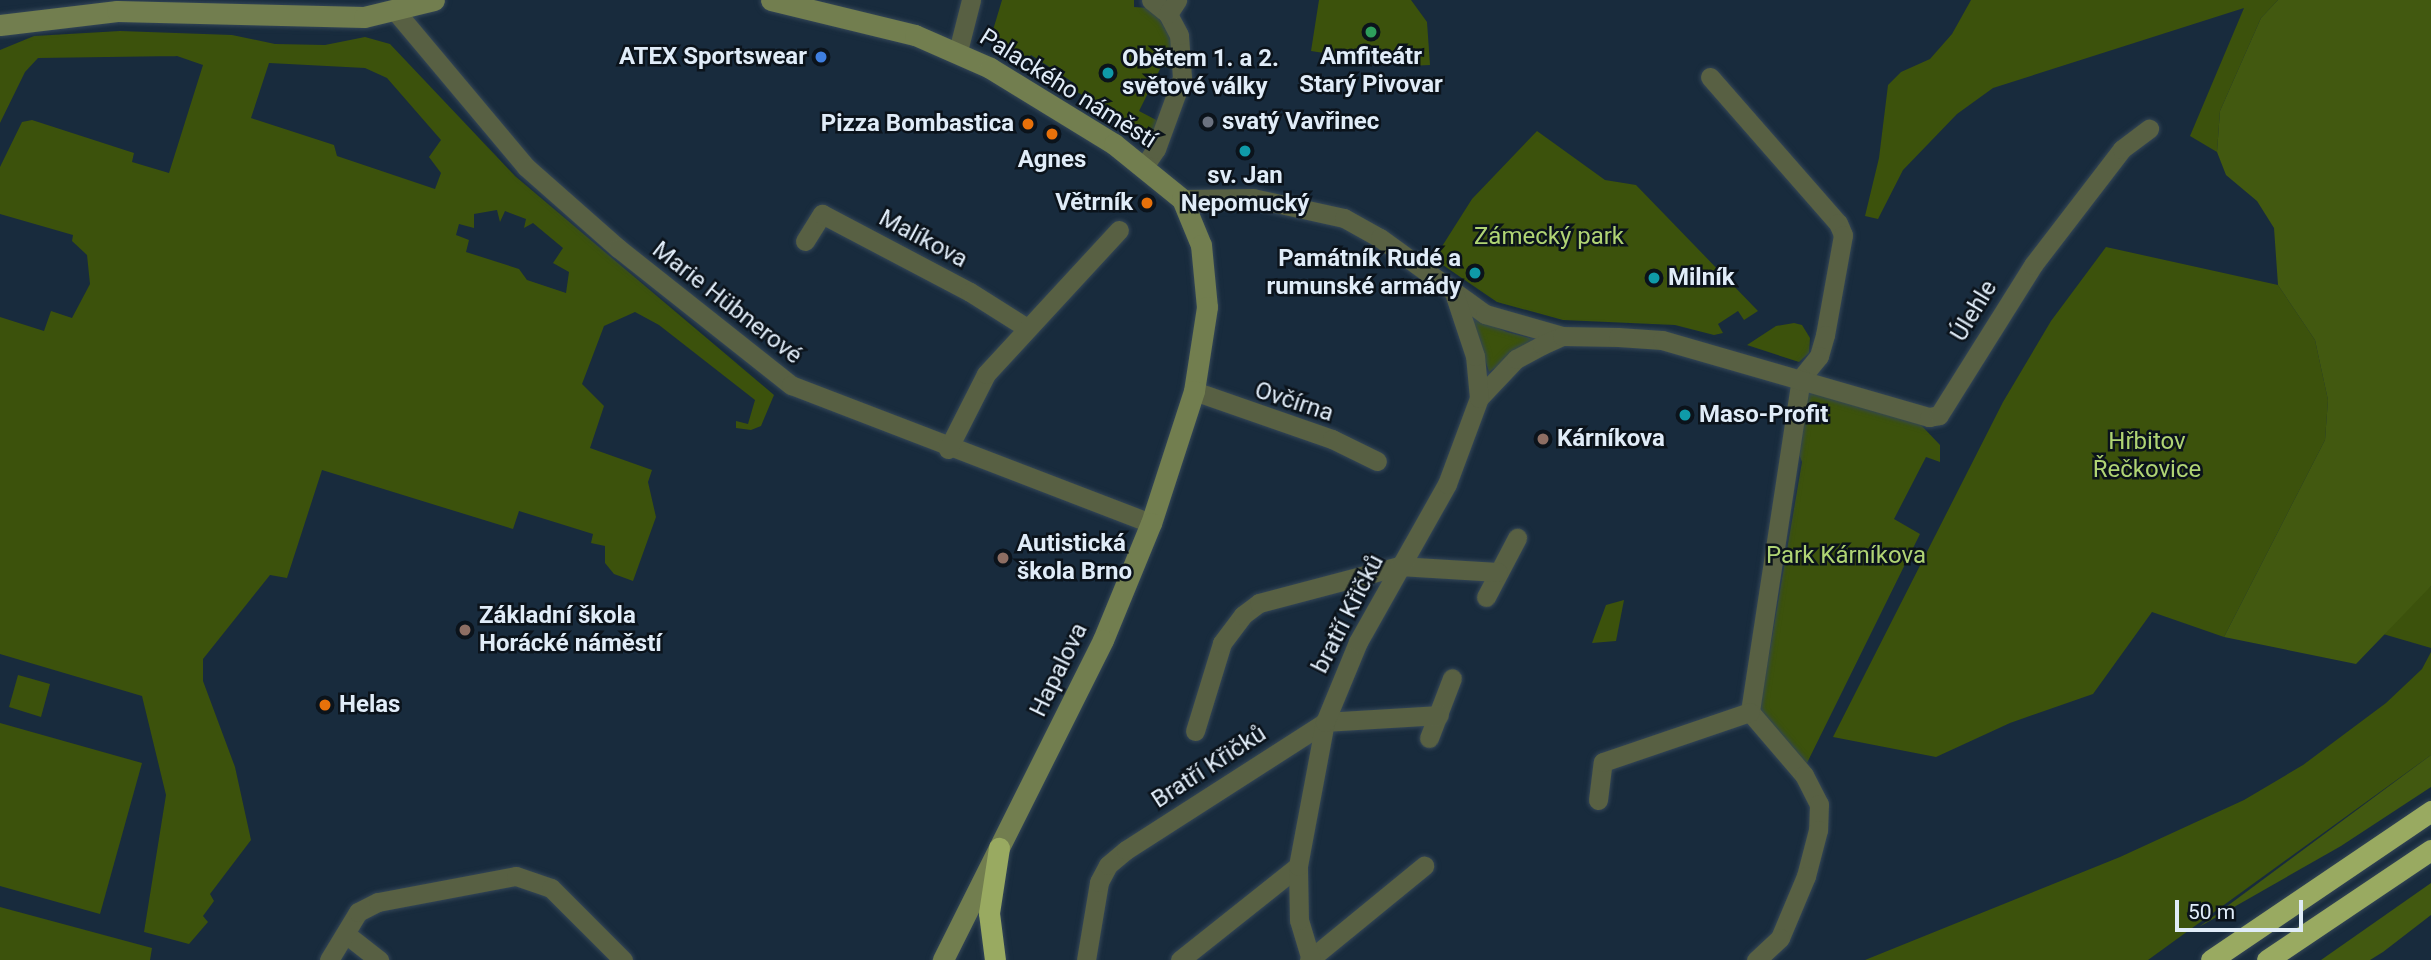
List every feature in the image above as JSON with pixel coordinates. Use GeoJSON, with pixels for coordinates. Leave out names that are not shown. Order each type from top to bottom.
{"type":"FeatureCollection","features":[{"type":"Feature","properties":{"kind":"highway"},"geometry":{"type":"LineString","coordinates":[[2211,960],[2431,811]]}},
{"type":"Feature","properties":{"kind":"highway"},"geometry":{"type":"LineString","coordinates":[[995,960],[989,913],[999,848]]}},
{"type":"Feature","properties":{"kind":"highway"},"geometry":{"type":"LineString","coordinates":[[2267,960],[2431,849]]}},
{"type":"Feature","properties":{"kind":"street"},"geometry":{"type":"LineString","coordinates":[[0,25],[117,11],[326,19],[396,12],[435,0]]}},
{"type":"Feature","properties":{"kind":"street","name":"Palackého náměstí"},"geometry":{"type":"LineString","coordinates":[[771,0],[915,35],[958,51],[1092,130],[1182,199],[1201,245],[1206,285],[1194,391]]}},
{"type":"Feature","properties":{"kind":"street","name":"Palackého náměstí"},"geometry":{"type":"LineString","coordinates":[[958,51],[971,0]]}},
{"type":"Feature","properties":{"kind":"street"},"geometry":{"type":"LineString","coordinates":[[1143,168],[1156,149],[1182,78],[1179,35],[1173,7],[1151,0]]}},
{"type":"Feature","properties":{"kind":"street","name":"Marie Hübnerové"},"geometry":{"type":"LineString","coordinates":[[396,12],[506,148],[618,248],[791,385],[948,449],[1152,523]]}},
{"type":"Feature","properties":{"kind":"street"},"geometry":{"type":"LineString","coordinates":[[1710,77],[1838,223],[1843,235],[1819,356],[1801,378],[1750,712],[1804,775],[1819,804],[1820,816],[1813,855],[1780,938],[1756,960]]}},
{"type":"Feature","properties":{"kind":"street","name":"Úlehle"},"geometry":{"type":"LineString","coordinates":[[1801,378],[1929,417],[1940,415],[2033,265],[2122,149],[2149,129]]}},
{"type":"Feature","properties":{"kind":"street"},"geometry":{"type":"LineString","coordinates":[[1182,199],[1236,197],[1327,212],[1380,238],[1455,296],[1498,319],[1562,336],[1662,340],[1801,378]]}},
{"type":"Feature","properties":{"kind":"street","name":"Malíkova"},"geometry":{"type":"LineString","coordinates":[[805,241],[822,214],[970,292],[1027,328]]}},
{"type":"Feature","properties":{"kind":"street"},"geometry":{"type":"LineString","coordinates":[[948,449],[986,374],[1119,230]]}},
{"type":"Feature","properties":{"kind":"street"},"geometry":{"type":"LineString","coordinates":[[1455,296],[1475,356],[1479,398]]}},
{"type":"Feature","properties":{"kind":"street"},"geometry":{"type":"LineString","coordinates":[[1479,398],[1516,359],[1562,336]]}},
{"type":"Feature","properties":{"kind":"street","name":"Ovčírna"},"geometry":{"type":"LineString","coordinates":[[1194,391],[1250,414],[1332,439],[1377,461]]}},
{"type":"Feature","properties":{"kind":"street","name":"Hapalova"},"geometry":{"type":"LineString","coordinates":[[943,960],[1103,640],[1152,523],[1194,391]]}},
{"type":"Feature","properties":{"kind":"street","name":"bratří Křičků"},"geometry":{"type":"LineString","coordinates":[[1424,866],[1310,960],[1299,920],[1298,866],[1325,722],[1344,672],[1399,566],[1447,484],[1479,398]]}},
{"type":"Feature","properties":{"kind":"street"},"geometry":{"type":"LineString","coordinates":[[1486,597],[1517,538]]}},
{"type":"Feature","properties":{"kind":"street","name":"Bratří Křičků"},"geometry":{"type":"LineString","coordinates":[[1195,731],[1222,643],[1243,615],[1279,595],[1399,566],[1498,572]]}},
{"type":"Feature","properties":{"kind":"street"},"geometry":{"type":"LineString","coordinates":[[1429,738],[1452,678]]}},
{"type":"Feature","properties":{"kind":"street"},"geometry":{"type":"LineString","coordinates":[[1598,800],[1603,762],[1750,712]]}},
{"type":"Feature","properties":{"kind":"street","name":"Bratří Křičků"},"geometry":{"type":"LineString","coordinates":[[1086,960],[1100,882],[1108,865],[1325,722],[1439,715]]}},
{"type":"Feature","properties":{"kind":"street"},"geometry":{"type":"LineString","coordinates":[[1180,960],[1298,866]]}},
{"type":"Feature","properties":{"kind":"street"},"geometry":{"type":"LineString","coordinates":[[329,960],[347,935],[358,912],[378,902],[516,876],[551,888],[623,960]]}},
{"type":"Feature","properties":{"kind":"street"},"geometry":{"type":"LineString","coordinates":[[347,935],[379,960]]}},
{"type":"Feature","properties":{"kind":"green space"},"geometry":{"type":"Polygon","coordinates":[[[1002,0],[1134,0],[1134,7],[1149,8],[1157,15],[1171,39],[1175,71],[1162,65],[1139,111],[1160,122],[1151,139],[1071,88],[1074,83],[1031,55],[1025,61],[990,40],[1002,0]]]}},
{"type":"Feature","properties":{"kind":"green space","name":"Amfiteátr Starý Pivovar"},"geometry":{"type":"Polygon","coordinates":[[[1319,0],[1411,0],[1427,22],[1430,65],[1408,66],[1311,51],[1319,0]]]}},
{"type":"Feature","properties":{"kind":"green space"},"geometry":{"type":"Polygon","coordinates":[[[1971,0],[2278,0],[2261,18],[2220,111],[2217,152],[2190,136],[2244,8],[1993,88],[1957,114],[1903,170],[1878,219],[1865,216],[1879,158],[1888,85],[1901,72],[1930,59],[1952,34],[1971,0]]]}},
{"type":"Feature","properties":{"kind":"green space"},"geometry":{"type":"Polygon","coordinates":[[[2278,0],[2431,0],[2431,586],[2356,664],[2224,637],[2325,440],[2328,400],[2315,340],[2278,285],[2274,228],[2257,201],[2226,175],[2217,152],[2220,111],[2261,18],[2278,0]]]}},
{"type":"Feature","properties":{"kind":"green space"},"geometry":{"type":"Polygon","coordinates":[[[120,31],[232,35],[275,44],[325,45],[365,37],[390,44],[515,176],[774,395],[761,426],[751,430],[736,428],[736,421],[748,424],[755,400],[659,325],[635,312],[604,326],[582,384],[604,406],[590,448],[652,470],[648,482],[656,517],[633,581],[614,574],[605,563],[605,546],[591,543],[593,534],[519,511],[513,529],[322,470],[287,578],[270,575],[203,659],[203,681],[235,767],[251,840],[210,894],[214,901],[203,916],[208,922],[189,944],[144,932],[166,795],[142,696],[0,654],[0,317],[44,331],[51,311],[72,318],[90,284],[87,255],[72,241],[73,235],[0,214],[0,167],[22,122],[32,120],[134,153],[132,162],[169,173],[203,65],[177,56],[38,58],[25,72],[0,123],[0,50],[34,36],[120,31]],[[269,63],[251,118],[334,145],[337,156],[435,189],[441,173],[429,157],[441,140],[387,78],[365,68],[269,63]],[[497,210],[474,214],[474,228],[459,224],[456,235],[469,240],[466,252],[519,269],[527,280],[566,293],[569,272],[553,263],[563,248],[533,223],[524,228],[526,219],[505,211],[500,222],[497,210]]]}},
{"type":"Feature","properties":{"kind":"green space","name":"Zámecký park"},"geometry":{"type":"Polygon","coordinates":[[[1537,131],[1605,180],[1636,185],[1758,311],[1744,320],[1738,311],[1718,324],[1723,333],[1714,335],[1675,325],[1563,320],[1497,302],[1434,259],[1472,199],[1537,131]]]}},
{"type":"Feature","properties":{"kind":"green space","name":"Hřbitov Řečkovice"},"geometry":{"type":"Polygon","coordinates":[[[2106,247],[2278,285],[2315,340],[2328,400],[2325,440],[2224,637],[2152,612],[2093,694],[2010,723],[1936,757],[1833,737],[2003,402],[2051,321],[2106,247]]]}},
{"type":"Feature","properties":{"kind":"green space"},"geometry":{"type":"Polygon","coordinates":[[[1472,317],[1507,332],[1538,340],[1489,372],[1472,317]]]}},
{"type":"Feature","properties":{"kind":"green space"},"geometry":{"type":"Polygon","coordinates":[[[1794,323],[1802,325],[1810,338],[1809,353],[1799,362],[1747,345],[1776,326],[1794,323]]]}},
{"type":"Feature","properties":{"kind":"green space","name":"Park Kárníkova"},"geometry":{"type":"Polygon","coordinates":[[[1808,388],[1920,424],[1940,445],[1940,462],[1926,457],[1894,519],[1920,534],[1806,765],[1759,713],[1802,462],[1797,449],[1808,388]]]}},
{"type":"Feature","properties":{"kind":"green space"},"geometry":{"type":"Polygon","coordinates":[[[2431,586],[2431,648],[2383,634],[2417,596],[2431,586]]]}},
{"type":"Feature","properties":{"kind":"green space"},"geometry":{"type":"Polygon","coordinates":[[[1624,600],[1616,641],[1592,643],[1606,605],[1624,600]]]}},
{"type":"Feature","properties":{"kind":"green space"},"geometry":{"type":"Polygon","coordinates":[[[2431,652],[2431,755],[2148,960],[1865,960],[2120,857],[2244,800],[2303,765],[2386,703],[2422,669],[2431,652]]]}},
{"type":"Feature","properties":{"kind":"green space"},"geometry":{"type":"Polygon","coordinates":[[[18,675],[50,684],[41,717],[9,707],[18,675]]]}},
{"type":"Feature","properties":{"kind":"green space"},"geometry":{"type":"Polygon","coordinates":[[[0,723],[142,763],[100,914],[0,886],[0,723]]]}},
{"type":"Feature","properties":{"kind":"green space"},"geometry":{"type":"Polygon","coordinates":[[[2431,755],[2431,787],[2341,846],[2199,927],[2431,755]]]}},
{"type":"Feature","properties":{"kind":"green space"},"geometry":{"type":"Polygon","coordinates":[[[2431,883],[2431,915],[2383,952],[2370,960],[2321,960],[2431,883]]]}},
{"type":"Feature","properties":{"kind":"green space"},"geometry":{"type":"Polygon","coordinates":[[[0,907],[152,948],[150,960],[0,960],[0,907]]]}},
{"type":"Feature","properties":{"kind":"place","name":"Amfiteátr Starý Pivovar"},"geometry":{"type":"Point","coordinates":[1371,32]}},
{"type":"Feature","properties":{"kind":"place","name":"ATEX Sportswear"},"geometry":{"type":"Point","coordinates":[821,57]}},
{"type":"Feature","properties":{"kind":"place","name":"Obětem 1. a 2. světové války"},"geometry":{"type":"Point","coordinates":[1108,73]}},
{"type":"Feature","properties":{"kind":"place","name":"svatý Vavřinec"},"geometry":{"type":"Point","coordinates":[1208,122]}},
{"type":"Feature","properties":{"kind":"place","name":"Pizza Bombastica"},"geometry":{"type":"Point","coordinates":[1028,124]}},
{"type":"Feature","properties":{"kind":"place","name":"Agnes"},"geometry":{"type":"Point","coordinates":[1052,134]}},
{"type":"Feature","properties":{"kind":"place","name":"sv. Jan Nepomucký"},"geometry":{"type":"Point","coordinates":[1245,151]}},
{"type":"Feature","properties":{"kind":"place","name":"Větrník"},"geometry":{"type":"Point","coordinates":[1147,203]}},
{"type":"Feature","properties":{"kind":"place","name":"Památník Rudé a rumunské armády"},"geometry":{"type":"Point","coordinates":[1475,273]}},
{"type":"Feature","properties":{"kind":"place","name":"Milník"},"geometry":{"type":"Point","coordinates":[1654,278]}},
{"type":"Feature","properties":{"kind":"place","name":"Maso-Profit"},"geometry":{"type":"Point","coordinates":[1685,415]}},
{"type":"Feature","properties":{"kind":"place","name":"Kárníkova"},"geometry":{"type":"Point","coordinates":[1543,439]}},
{"type":"Feature","properties":{"kind":"place","name":"Autistická škola Brno"},"geometry":{"type":"Point","coordinates":[1003,558]}},
{"type":"Feature","properties":{"kind":"place","name":"Základní škola Horácké náměstí"},"geometry":{"type":"Point","coordinates":[465,630]}},
{"type":"Feature","properties":{"kind":"place","name":"Helas"},"geometry":{"type":"Point","coordinates":[325,705]}}]}
